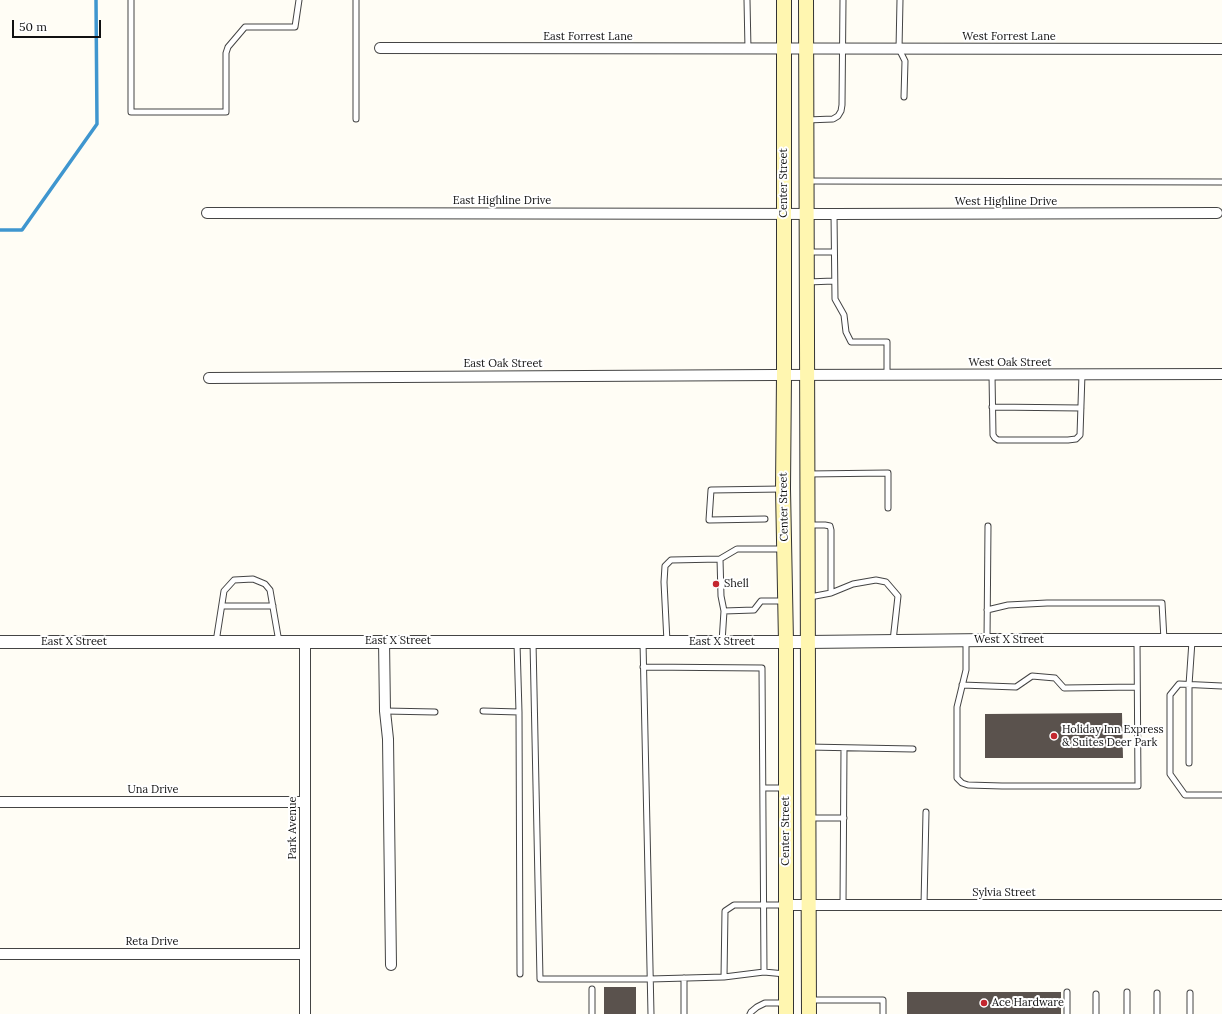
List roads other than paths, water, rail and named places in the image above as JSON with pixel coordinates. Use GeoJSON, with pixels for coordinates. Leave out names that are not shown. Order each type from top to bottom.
{"type":"FeatureCollection","features":[{"type":"Feature","properties":{"kind":"main road","name":"Center Street"},"geometry":{"type":"LineString","coordinates":[[784,0],[796,49],[806,120],[807,181],[796,214],[807,252],[807,282],[783,489],[785,601],[796,642],[807,747],[809,1014]]}},
{"type":"Feature","properties":{"kind":"main road","name":"Center Street"},"geometry":{"type":"LineString","coordinates":[[786,1009],[786,788],[796,642],[808,598],[807,474],[796,375],[796,49],[806,0]]}},
{"type":"Feature","properties":{"kind":"street","name":"East Forrest Lane"},"geometry":{"type":"LineString","coordinates":[[380,48],[796,49]]}},
{"type":"Feature","properties":{"kind":"street","name":"West Forrest Lane"},"geometry":{"type":"LineString","coordinates":[[796,49],[1222,49]]}},
{"type":"Feature","properties":{"kind":"street","name":"East Highline Drive"},"geometry":{"type":"LineString","coordinates":[[207,212],[796,214]]}},
{"type":"Feature","properties":{"kind":"street","name":"West Highline Drive"},"geometry":{"type":"LineString","coordinates":[[796,214],[1216,213]]}},
{"type":"Feature","properties":{"kind":"street","name":"West Oak Street"},"geometry":{"type":"LineString","coordinates":[[796,375],[1222,374]]}},
{"type":"Feature","properties":{"kind":"street","name":"East Oak Street"},"geometry":{"type":"LineString","coordinates":[[209,378],[796,375]]}},
{"type":"Feature","properties":{"kind":"street","name":"West X Street"},"geometry":{"type":"LineString","coordinates":[[796,642],[966,640],[1222,640]]}},
{"type":"Feature","properties":{"kind":"street","name":"East X Street"},"geometry":{"type":"LineString","coordinates":[[0,642],[796,642]]}},
{"type":"Feature","properties":{"kind":"street","name":"Park Avenue"},"geometry":{"type":"LineString","coordinates":[[305,642],[305,1014]]}},
{"type":"Feature","properties":{"kind":"street"},"geometry":{"type":"LineString","coordinates":[[384,642],[385,711],[388,739],[391,965]]}},
{"type":"Feature","properties":{"kind":"street","name":"Una Drive"},"geometry":{"type":"LineString","coordinates":[[0,802],[305,802]]}},
{"type":"Feature","properties":{"kind":"street","name":"Sylvia Street"},"geometry":{"type":"LineString","coordinates":[[786,905],[1222,905]]}},
{"type":"Feature","properties":{"kind":"street","name":"Reta Drive"},"geometry":{"type":"LineString","coordinates":[[0,954],[305,954]]}},
{"type":"Feature","properties":{"kind":"lane"},"geometry":{"type":"LineString","coordinates":[[131,0],[131,112],[226,112],[226,53],[228,47],[245,27],[295,27],[299,0]]}},
{"type":"Feature","properties":{"kind":"lane"},"geometry":{"type":"LineString","coordinates":[[356,0],[356,119]]}},
{"type":"Feature","properties":{"kind":"lane"},"geometry":{"type":"LineString","coordinates":[[748,0],[748,49]]}},
{"type":"Feature","properties":{"kind":"lane"},"geometry":{"type":"LineString","coordinates":[[806,120],[833,119],[838,116],[842,105],[843,0]]}},
{"type":"Feature","properties":{"kind":"lane"},"geometry":{"type":"LineString","coordinates":[[900,0],[899,50],[905,61],[904,97]]}},
{"type":"Feature","properties":{"kind":"lane"},"geometry":{"type":"LineString","coordinates":[[807,181],[1222,182]]}},
{"type":"Feature","properties":{"kind":"lane"},"geometry":{"type":"LineString","coordinates":[[834,214],[835,299],[844,315],[846,332],[851,342],[887,342],[887,375]]}},
{"type":"Feature","properties":{"kind":"lane"},"geometry":{"type":"LineString","coordinates":[[807,252],[834,252]]}},
{"type":"Feature","properties":{"kind":"lane"},"geometry":{"type":"LineString","coordinates":[[807,282],[834,281]]}},
{"type":"Feature","properties":{"kind":"lane"},"geometry":{"type":"LineString","coordinates":[[992,375],[993,435],[995,438],[998,440],[1068,440],[1076,439],[1080,435],[1082,374]]}},
{"type":"Feature","properties":{"kind":"lane"},"geometry":{"type":"LineString","coordinates":[[992,408],[1081,408]]}},
{"type":"Feature","properties":{"kind":"lane"},"geometry":{"type":"LineString","coordinates":[[807,474],[888,473],[888,508]]}},
{"type":"Feature","properties":{"kind":"lane"},"geometry":{"type":"LineString","coordinates":[[765,519],[709,520],[711,490],[783,489]]}},
{"type":"Feature","properties":{"kind":"lane"},"geometry":{"type":"LineString","coordinates":[[808,525],[830,526],[831,593]]}},
{"type":"Feature","properties":{"kind":"lane"},"geometry":{"type":"LineString","coordinates":[[987,640],[988,526]]}},
{"type":"Feature","properties":{"kind":"lane"},"geometry":{"type":"LineString","coordinates":[[667,642],[664,582],[665,566],[671,560],[720,559],[737,549],[784,548]]}},
{"type":"Feature","properties":{"kind":"lane"},"geometry":{"type":"LineString","coordinates":[[720,559],[721,596],[724,611],[722,642]]}},
{"type":"Feature","properties":{"kind":"lane"},"geometry":{"type":"LineString","coordinates":[[216,642],[224,591],[234,580],[253,579],[265,584],[270,590],[278,642]]}},
{"type":"Feature","properties":{"kind":"lane"},"geometry":{"type":"LineString","coordinates":[[808,598],[831,593],[853,584],[876,580],[886,582],[898,596],[893,641]]}},
{"type":"Feature","properties":{"kind":"lane"},"geometry":{"type":"LineString","coordinates":[[724,611],[754,610],[761,601],[785,601]]}},
{"type":"Feature","properties":{"kind":"lane"},"geometry":{"type":"LineString","coordinates":[[987,610],[1008,605],[1039,603],[1162,603],[1164,640]]}},
{"type":"Feature","properties":{"kind":"lane"},"geometry":{"type":"LineString","coordinates":[[222,606],[273,606]]}},
{"type":"Feature","properties":{"kind":"lane"},"geometry":{"type":"LineString","coordinates":[[966,640],[966,670],[957,707],[957,778],[962,783],[968,785],[1138,786],[1137,640]]}},
{"type":"Feature","properties":{"kind":"lane"},"geometry":{"type":"LineString","coordinates":[[1189,763],[1189,685],[1192,640]]}},
{"type":"Feature","properties":{"kind":"lane"},"geometry":{"type":"LineString","coordinates":[[517,642],[519,712],[520,974]]}},
{"type":"Feature","properties":{"kind":"lane"},"geometry":{"type":"LineString","coordinates":[[533,642],[540,979],[724,977],[764,972],[786,974]]}},
{"type":"Feature","properties":{"kind":"lane"},"geometry":{"type":"LineString","coordinates":[[643,642],[651,1014]]}},
{"type":"Feature","properties":{"kind":"lane"},"geometry":{"type":"LineString","coordinates":[[643,667],[762,668],[764,972]]}},
{"type":"Feature","properties":{"kind":"lane"},"geometry":{"type":"LineString","coordinates":[[962,685],[1016,687],[1032,676],[1055,678],[1064,688],[1137,687]]}},
{"type":"Feature","properties":{"kind":"lane"},"geometry":{"type":"LineString","coordinates":[[1222,686],[1180,684],[1170,696],[1170,774],[1186,795],[1222,795]]}},
{"type":"Feature","properties":{"kind":"lane"},"geometry":{"type":"LineString","coordinates":[[385,711],[435,712]]}},
{"type":"Feature","properties":{"kind":"lane"},"geometry":{"type":"LineString","coordinates":[[484,711],[519,712]]}},
{"type":"Feature","properties":{"kind":"lane"},"geometry":{"type":"LineString","coordinates":[[807,747],[913,749]]}},
{"type":"Feature","properties":{"kind":"lane"},"geometry":{"type":"LineString","coordinates":[[844,748],[844,905]]}},
{"type":"Feature","properties":{"kind":"lane"},"geometry":{"type":"LineString","coordinates":[[763,788],[786,788]]}},
{"type":"Feature","properties":{"kind":"lane"},"geometry":{"type":"LineString","coordinates":[[924,905],[926,812]]}},
{"type":"Feature","properties":{"kind":"lane"},"geometry":{"type":"LineString","coordinates":[[808,818],[844,818]]}},
{"type":"Feature","properties":{"kind":"lane"},"geometry":{"type":"LineString","coordinates":[[724,977],[725,911],[734,905],[786,905]]}},
{"type":"Feature","properties":{"kind":"lane"},"geometry":{"type":"LineString","coordinates":[[684,978],[684,1014]]}},
{"type":"Feature","properties":{"kind":"lane"},"geometry":{"type":"LineString","coordinates":[[592,989],[592,1014]]}},
{"type":"Feature","properties":{"kind":"lane"},"geometry":{"type":"LineString","coordinates":[[1067,992],[1067,1014]]}},
{"type":"Feature","properties":{"kind":"lane"},"geometry":{"type":"LineString","coordinates":[[1127,992],[1127,1014]]}},
{"type":"Feature","properties":{"kind":"lane"},"geometry":{"type":"LineString","coordinates":[[1157,993],[1157,1014]]}},
{"type":"Feature","properties":{"kind":"lane"},"geometry":{"type":"LineString","coordinates":[[1190,993],[1190,1014]]}},
{"type":"Feature","properties":{"kind":"lane"},"geometry":{"type":"LineString","coordinates":[[1096,994],[1096,1014]]}},
{"type":"Feature","properties":{"kind":"lane"},"geometry":{"type":"LineString","coordinates":[[808,1000],[883,1000],[883,1014]]}},
{"type":"Feature","properties":{"kind":"lane"},"geometry":{"type":"LineString","coordinates":[[750,1014],[757,1006],[765,1004],[786,1009]]}},
{"type":"Feature","properties":{"kind":"waterway"},"geometry":{"type":"LineString","coordinates":[[0,230],[22,230],[97,124],[96,0]]}},
{"type":"Feature","properties":{"kind":"place","name":"Shell"},"geometry":{"type":"Point","coordinates":[716,584]}},
{"type":"Feature","properties":{"kind":"place","name":"Holiday Inn Express & Suites Deer Park"},"geometry":{"type":"Point","coordinates":[1054,736]}},
{"type":"Feature","properties":{"kind":"place","name":"Ace Hardware"},"geometry":{"type":"Point","coordinates":[984,1003]}}]}
